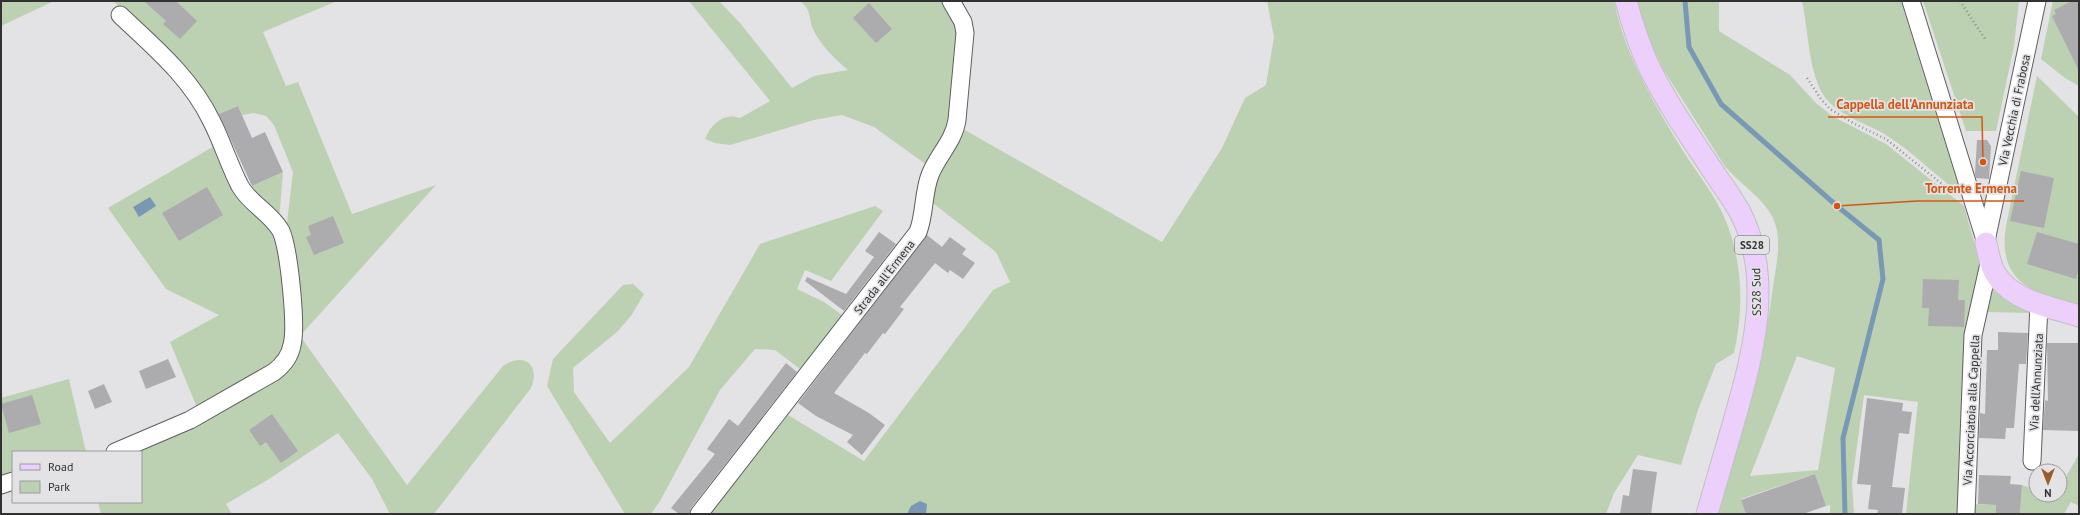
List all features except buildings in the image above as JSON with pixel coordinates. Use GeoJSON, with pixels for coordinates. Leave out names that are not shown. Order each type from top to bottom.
{"type":"FeatureCollection","features":[{"type":"Feature","properties":{"kind":"main road","name":"SS28 Sud"},"geometry":{"type":"LineString","coordinates":[[1626,1],[1642,50],[1650,69],[1740,213],[1751,241],[1755,260],[1758,296],[1754,341],[1749,369],[1707,514]]}},
{"type":"Feature","properties":{"kind":"main road"},"geometry":{"type":"LineString","coordinates":[[1988,251],[1994,271],[2001,281],[2019,295],[2039,304],[2079,316]]}},
{"type":"Feature","properties":{"kind":"street","name":"Strada all'Ermena"},"geometry":{"type":"LineString","coordinates":[[699,514],[918,232],[929,177],[937,160],[954,132],[957,120],[965,33],[963,22],[951,1]]}},
{"type":"Feature","properties":{"kind":"street"},"geometry":{"type":"LineString","coordinates":[[1911,1],[1988,251]]}},
{"type":"Feature","properties":{"kind":"street","name":"Via Vecchia di Frabosa"},"geometry":{"type":"LineString","coordinates":[[1988,251],[2037,1]]}},
{"type":"Feature","properties":{"kind":"street"},"geometry":{"type":"LineString","coordinates":[[117,451],[190,420],[274,372],[288,356],[292,346],[294,328],[287,261],[281,232],[272,220],[243,191],[211,119],[191,87],[176,69],[120,15]]}},
{"type":"Feature","properties":{"kind":"street","name":"Via Accorciatoia alla Cappella"},"geometry":{"type":"LineString","coordinates":[[1966,514],[1972,459],[1973,335],[1988,251]]}},
{"type":"Feature","properties":{"kind":"street","name":"Via dell'Annunziata"},"geometry":{"type":"LineString","coordinates":[[2032,461],[2039,304]]}},
{"type":"Feature","properties":{"kind":"street"},"geometry":{"type":"LineString","coordinates":[[1,486],[12,481]]}},
{"type":"Feature","properties":{"kind":"path"},"geometry":{"type":"LineString","coordinates":[[1960,1],[1985,39]]}},
{"type":"Feature","properties":{"kind":"path"},"geometry":{"type":"LineString","coordinates":[[1807,78],[1821,99],[1830,109],[1849,121],[1886,139],[1947,188],[1975,206]]}},
{"type":"Feature","properties":{"kind":"green space"},"geometry":{"type":"Polygon","coordinates":[[[1,1],[54,1],[1,26],[1,1]]]}},
{"type":"Feature","properties":{"kind":"green space"},"geometry":{"type":"Polygon","coordinates":[[[113,1],[337,1],[263,32],[286,86],[298,82],[352,214],[436,185],[300,336],[407,485],[503,366],[510,362],[523,360],[532,367],[534,372],[531,388],[434,514],[390,514],[372,479],[338,433],[269,479],[226,504],[232,514],[101,514],[98,503],[142,503],[142,451],[130,451],[285,369],[286,232],[293,172],[274,125],[266,116],[254,113],[242,115],[238,106],[215,116],[170,54],[113,1]]]}},
{"type":"Feature","properties":{"kind":"green space"},"geometry":{"type":"Polygon","coordinates":[[[689,1],[719,1],[740,23],[792,88],[814,76],[848,70],[820,41],[811,25],[806,7],[800,1],[944,1],[958,29],[951,121],[927,165],[874,127],[842,115],[814,120],[730,145],[715,143],[705,139],[714,124],[723,118],[740,118],[770,101],[689,1]]]}},
{"type":"Feature","properties":{"kind":"green space"},"geometry":{"type":"Polygon","coordinates":[[[1267,1],[1614,1],[1626,43],[1643,82],[1675,138],[1712,195],[1725,219],[1731,235],[1738,269],[1740,303],[1734,353],[1716,364],[1698,410],[1681,465],[1638,455],[1614,493],[1606,514],[709,514],[788,415],[864,461],[993,290],[1010,282],[996,252],[930,201],[934,182],[963,129],[1162,242],[1222,148],[1245,98],[1266,85],[1274,37],[1267,1]]]}},
{"type":"Feature","properties":{"kind":"green space"},"geometry":{"type":"Polygon","coordinates":[[[1636,1],[1719,1],[1719,31],[1790,75],[1816,103],[1832,116],[1886,144],[1964,206],[1981,267],[1963,514],[1906,514],[1918,402],[1864,395],[1852,482],[1854,514],[1830,514],[1830,505],[1826,506],[1815,474],[1741,499],[1746,514],[1717,514],[1757,374],[1769,316],[1778,252],[1778,235],[1773,218],[1763,203],[1724,165],[1663,69],[1646,32],[1636,1]],[[1797,356],[1750,476],[1818,470],[1835,368],[1797,356]]]}},
{"type":"Feature","properties":{"kind":"green space"},"geometry":{"type":"Polygon","coordinates":[[[1802,1],[1901,1],[1961,194],[1901,145],[1883,133],[1842,112],[1825,97],[1815,77],[1810,56],[1802,1]]]}},
{"type":"Feature","properties":{"kind":"green space"},"geometry":{"type":"Polygon","coordinates":[[[1923,1],[2019,1],[2014,46],[1996,131],[1966,131],[1923,1]]]}},
{"type":"Feature","properties":{"kind":"green space"},"geometry":{"type":"Polygon","coordinates":[[[2053,1],[2079,1],[2079,86],[2065,78],[2041,59],[2053,1]]]}},
{"type":"Feature","properties":{"kind":"green space"},"geometry":{"type":"Polygon","coordinates":[[[2037,76],[2079,117],[2079,308],[2047,297],[2022,283],[2013,273],[2007,261],[2005,246],[2006,226],[2037,76]]]}},
{"type":"Feature","properties":{"kind":"green space"},"geometry":{"type":"Polygon","coordinates":[[[216,145],[278,239],[289,327],[281,360],[198,410],[170,342],[219,315],[166,289],[108,208],[216,145]]]}},
{"type":"Feature","properties":{"kind":"green space"},"geometry":{"type":"Polygon","coordinates":[[[283,172],[279,221],[247,188],[283,172]]]}},
{"type":"Feature","properties":{"kind":"green space"},"geometry":{"type":"Polygon","coordinates":[[[875,206],[883,211],[831,281],[805,270],[797,289],[824,302],[845,317],[800,369],[775,350],[755,349],[720,390],[660,501],[651,514],[625,514],[547,386],[553,359],[623,285],[633,284],[644,294],[631,316],[617,332],[573,368],[574,392],[610,443],[689,367],[760,244],[875,206]]]}},
{"type":"Feature","properties":{"kind":"green space"},"geometry":{"type":"Polygon","coordinates":[[[1991,285],[2030,309],[2030,313],[1985,312],[1991,285]]]}},
{"type":"Feature","properties":{"kind":"green space"},"geometry":{"type":"Polygon","coordinates":[[[69,379],[86,451],[12,451],[12,475],[1,480],[1,398],[69,379]]]}},
{"type":"Feature","properties":{"kind":"green space"},"geometry":{"type":"Polygon","coordinates":[[[2079,454],[2079,506],[2071,502],[2064,514],[2020,514],[2022,485],[2028,487],[2028,503],[2068,503],[2068,473],[2079,454]]]}},
{"type":"Feature","properties":{"kind":"green space"},"geometry":{"type":"Polygon","coordinates":[[[1970,504],[1996,505],[1996,514],[1970,514],[1970,504]]]}},
{"type":"Feature","properties":{"kind":"water"},"geometry":{"type":"Polygon","coordinates":[[[150,197],[156,206],[139,217],[133,207],[150,197]]]}},
{"type":"Feature","properties":{"kind":"water"},"geometry":{"type":"Polygon","coordinates":[[[920,501],[927,504],[926,514],[907,514],[911,506],[920,501]]]}},
{"type":"Feature","properties":{"kind":"waterway"},"geometry":{"type":"LineString","coordinates":[[1685,1],[1689,47],[1721,104],[1837,206],[1879,240],[1883,279],[1843,438],[1845,514]]}},
{"type":"Feature","properties":{"kind":"place","name":"Cappella dell'Annunziata"},"geometry":{"type":"Point","coordinates":[1983,162]}},
{"type":"Feature","properties":{"kind":"place","name":"Torrente Ermena"},"geometry":{"type":"Point","coordinates":[1837,206]}}]}
